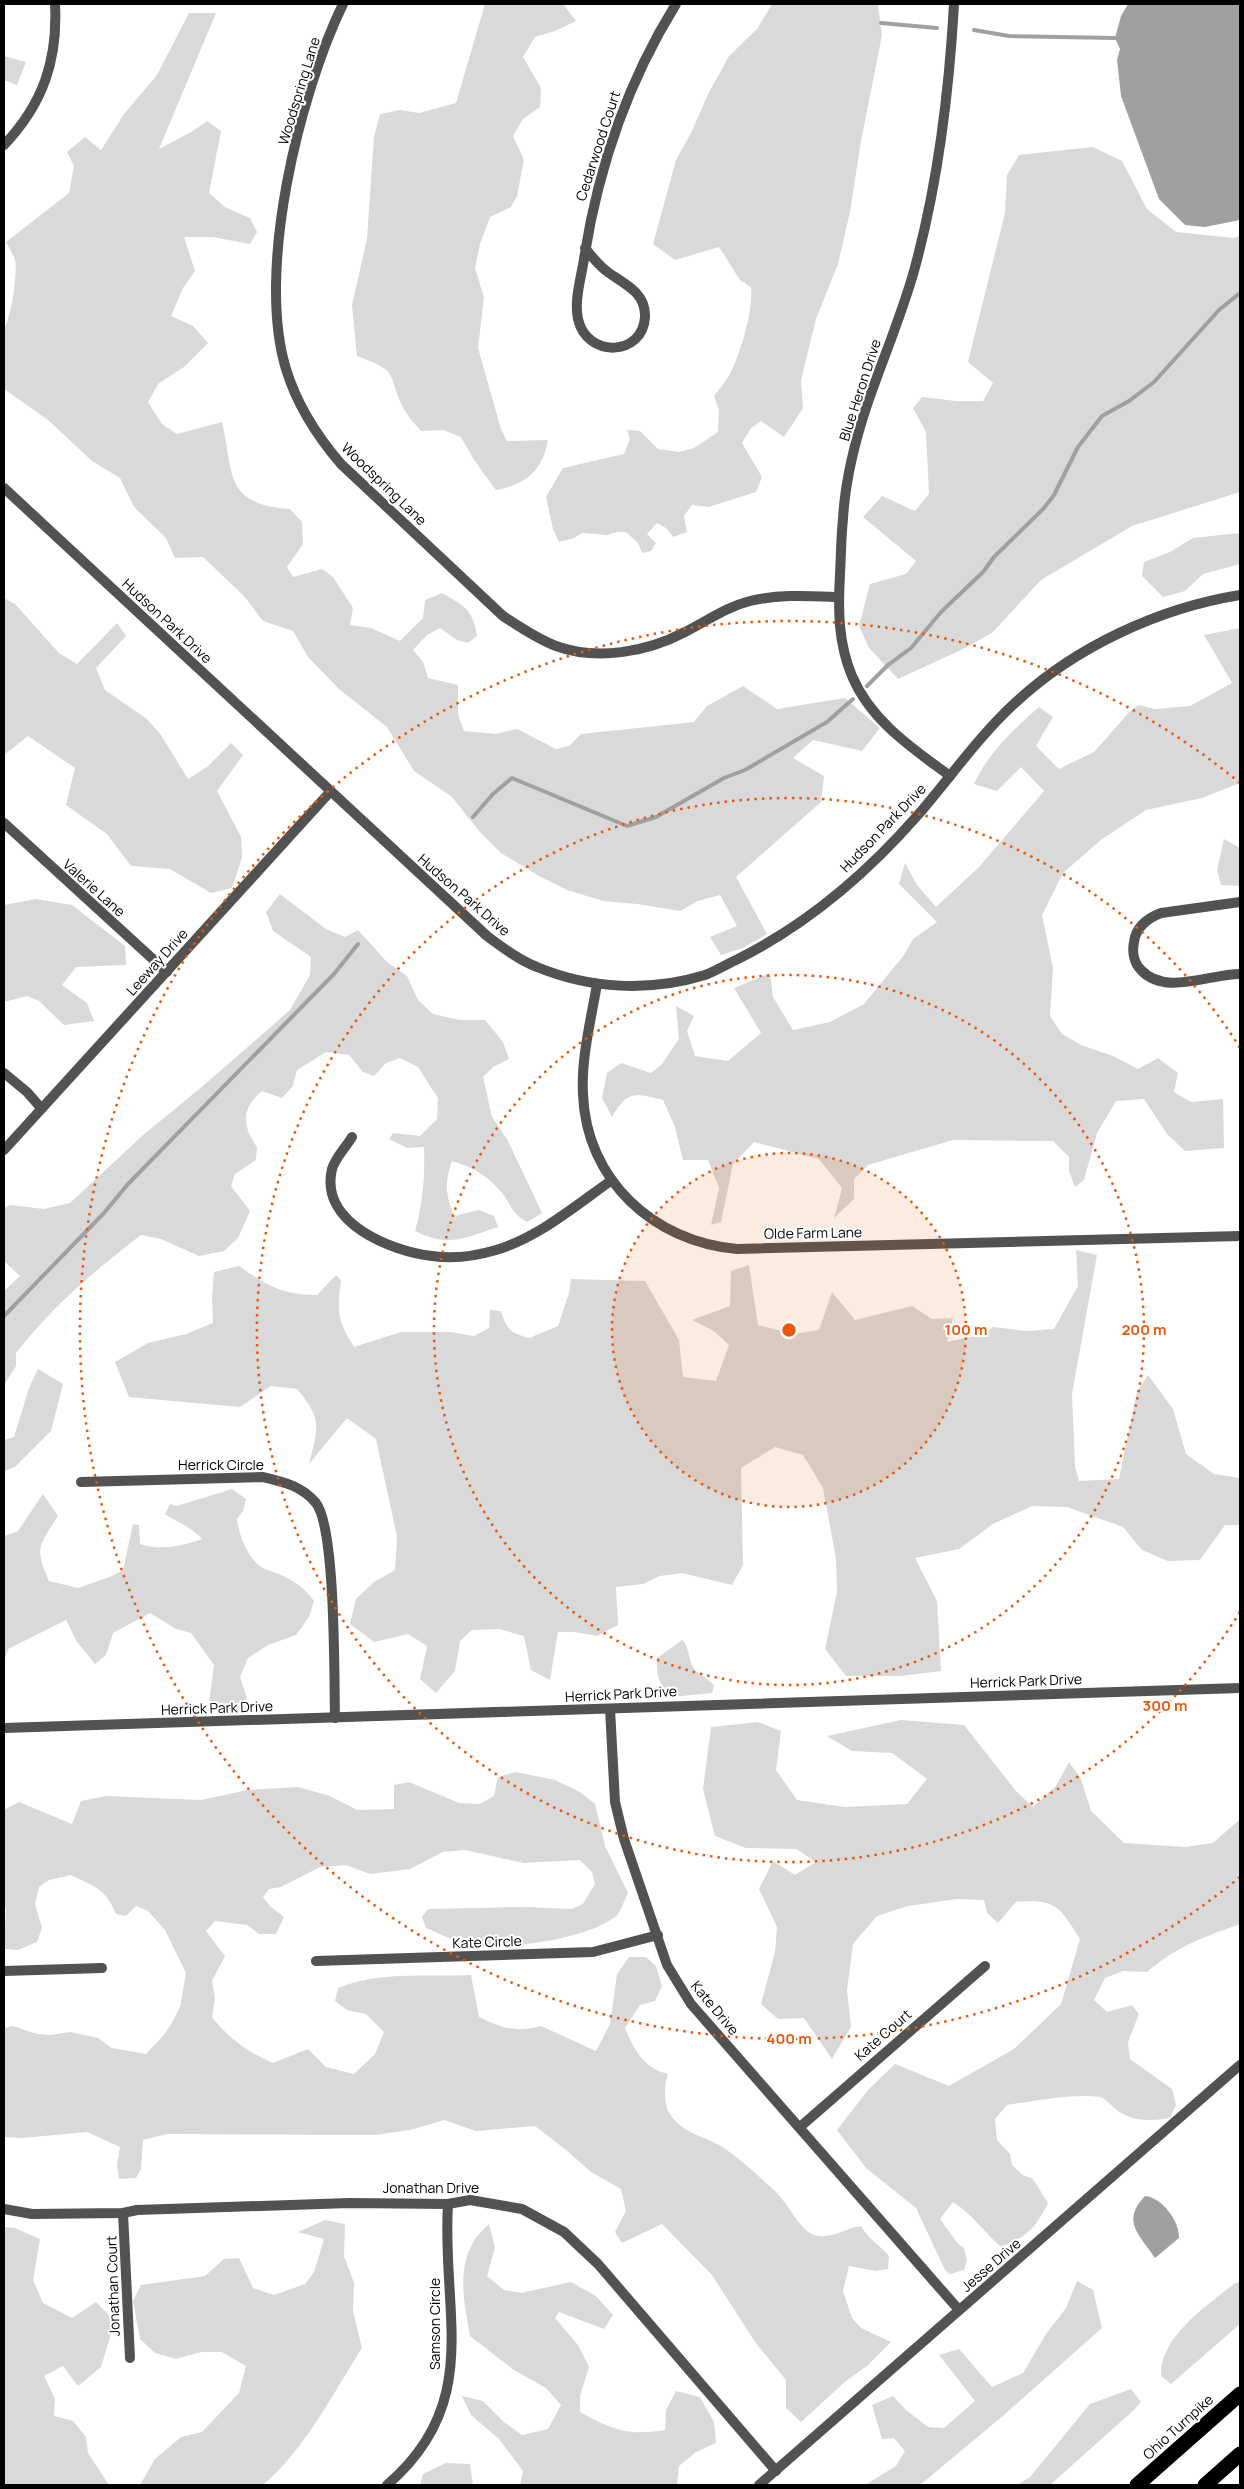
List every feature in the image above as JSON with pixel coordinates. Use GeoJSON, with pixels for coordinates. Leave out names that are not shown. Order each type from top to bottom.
{"type":"FeatureCollection","features":[{"type":"Feature","properties":{"kind":"highway","name":"Ohio Turnpike"},"geometry":{"type":"LineString","coordinates":[[1137,2485],[1240,2394]]}},
{"type":"Feature","properties":{"kind":"highway"},"geometry":{"type":"LineString","coordinates":[[1205,2485],[1240,2454]]}},
{"type":"Feature","properties":{"kind":"street"},"geometry":{"type":"LineString","coordinates":[[4,145],[22,123],[40,94],[50,68],[56,27],[55,4]]}},
{"type":"Feature","properties":{"kind":"street","name":"Woodspring Lane"},"geometry":{"type":"LineString","coordinates":[[343,4],[322,54],[303,113],[286,191],[278,270],[277,320],[286,369],[300,407],[325,446],[503,616],[533,635],[556,646],[589,653],[624,652],[667,641],[713,615],[750,601],[798,595],[838,597]]}},
{"type":"Feature","properties":{"kind":"street","name":"Cedarwood Court"},"geometry":{"type":"LineString","coordinates":[[586,248],[600,266],[630,287],[641,298],[645,316],[643,328],[638,337],[628,344],[612,348],[600,346],[585,336],[580,327],[577,302],[586,248],[595,197],[622,110],[648,54],[676,4]]}},
{"type":"Feature","properties":{"kind":"street","name":"Blue Heron Drive"},"geometry":{"type":"LineString","coordinates":[[950,776],[893,732],[864,700],[852,678],[844,655],[838,597],[843,517],[856,446],[867,406],[914,272],[931,200],[945,114],[954,4]]}},
{"type":"Feature","properties":{"kind":"street","name":"Hudson Park Drive"},"geometry":{"type":"LineString","coordinates":[[4,488],[487,936],[536,967],[597,984],[626,986],[667,984],[706,974],[754,950],[795,925],[837,893],[874,861],[917,817],[978,740],[1016,702],[1072,660],[1139,625],[1190,606],[1240,595]]}},
{"type":"Feature","properties":{"kind":"street","name":"Leeway Drive"},"geometry":{"type":"LineString","coordinates":[[4,1150],[330,792]]}},
{"type":"Feature","properties":{"kind":"street","name":"Valerie Lane"},"geometry":{"type":"LineString","coordinates":[[4,823],[167,972]]}},
{"type":"Feature","properties":{"kind":"street"},"geometry":{"type":"LineString","coordinates":[[1240,902],[1161,913],[1149,918],[1139,929],[1134,940],[1133,953],[1138,967],[1147,977],[1158,983],[1186,982],[1240,974]]}},
{"type":"Feature","properties":{"kind":"street","name":"Olde Farm Lane"},"geometry":{"type":"LineString","coordinates":[[597,984],[583,1073],[583,1094],[589,1131],[596,1152],[612,1180],[628,1199],[652,1220],[671,1232],[714,1247],[737,1249],[1240,1236]]}},
{"type":"Feature","properties":{"kind":"street"},"geometry":{"type":"LineString","coordinates":[[4,1073],[27,1092],[41,1108]]}},
{"type":"Feature","properties":{"kind":"street"},"geometry":{"type":"LineString","coordinates":[[352,1137],[332,1169],[331,1192],[338,1207],[345,1216],[363,1231],[386,1244],[408,1252],[434,1256],[469,1256],[494,1251],[535,1234],[612,1180]]}},
{"type":"Feature","properties":{"kind":"street","name":"Herrick Circle"},"geometry":{"type":"LineString","coordinates":[[82,1482],[263,1477],[290,1483],[301,1489],[321,1511],[329,1543],[335,1718]]}},
{"type":"Feature","properties":{"kind":"street","name":"Herrick Park Drive"},"geometry":{"type":"LineString","coordinates":[[4,1728],[1240,1688]]}},
{"type":"Feature","properties":{"kind":"street","name":"Kate Drive"},"geometry":{"type":"LineString","coordinates":[[610,1709],[615,1802],[624,1839],[667,1965],[691,2004],[959,2310]]}},
{"type":"Feature","properties":{"kind":"street","name":"Kate Circle"},"geometry":{"type":"LineString","coordinates":[[316,1961],[593,1952],[658,1935]]}},
{"type":"Feature","properties":{"kind":"street","name":"Kate Court"},"geometry":{"type":"LineString","coordinates":[[800,2127],[985,1966]]}},
{"type":"Feature","properties":{"kind":"street"},"geometry":{"type":"LineString","coordinates":[[4,1971],[102,1968]]}},
{"type":"Feature","properties":{"kind":"street","name":"Jesse Drive"},"geometry":{"type":"LineString","coordinates":[[759,2485],[1240,2065]]}},
{"type":"Feature","properties":{"kind":"street","name":"Jonathan Drive"},"geometry":{"type":"LineString","coordinates":[[4,2209],[32,2214],[123,2213],[137,2210],[348,2203],[448,2204],[470,2200],[508,2205],[542,2219],[564,2232],[598,2264],[776,2471]]}},
{"type":"Feature","properties":{"kind":"street","name":"Samson Circle"},"geometry":{"type":"LineString","coordinates":[[387,2485],[422,2450],[435,2429],[446,2402],[452,2358],[448,2204]]}},
{"type":"Feature","properties":{"kind":"street","name":"Jonathan Court"},"geometry":{"type":"LineString","coordinates":[[123,2213],[130,2358]]}},
{"type":"Feature","properties":{"kind":"shaded area"},"geometry":{"type":"Polygon","coordinates":[[[485,4],[563,4],[576,21],[555,31],[535,37],[523,57],[541,88],[540,107],[523,119],[513,136],[524,160],[517,196],[511,207],[490,217],[480,244],[475,268],[484,297],[478,348],[501,429],[507,441],[548,440],[542,460],[531,474],[516,484],[496,490],[474,460],[461,437],[443,430],[421,431],[406,412],[398,397],[391,375],[381,366],[357,356],[352,305],[367,239],[374,137],[380,114],[400,110],[419,113],[456,103],[485,4]]]}},
{"type":"Feature","properties":{"kind":"shaded area"},"geometry":{"type":"Polygon","coordinates":[[[772,4],[878,4],[882,35],[861,141],[850,212],[838,264],[816,319],[801,380],[803,408],[784,437],[761,421],[751,428],[742,443],[762,477],[756,492],[709,507],[692,505],[684,516],[687,532],[673,537],[666,528],[657,523],[647,534],[656,543],[651,551],[642,553],[638,543],[626,532],[607,535],[582,533],[574,538],[559,542],[553,529],[546,497],[563,468],[624,454],[630,439],[627,430],[640,431],[658,449],[679,452],[694,448],[718,432],[719,410],[714,396],[730,373],[739,351],[749,318],[751,287],[740,280],[719,247],[675,260],[653,244],[676,160],[692,131],[708,94],[729,56],[757,29],[772,4]]]}},
{"type":"Feature","properties":{"kind":"shaded area"},"geometry":{"type":"Polygon","coordinates":[[[1128,4],[1240,4],[1240,220],[1205,227],[1185,225],[1159,199],[1121,96],[1117,60],[1120,49],[1115,38],[1121,16],[1128,4]]]}},
{"type":"Feature","properties":{"kind":"shaded area"},"geometry":{"type":"Polygon","coordinates":[[[189,13],[216,13],[159,149],[193,131],[207,121],[221,131],[209,193],[225,207],[250,218],[257,232],[250,244],[213,237],[184,237],[195,271],[183,288],[171,316],[193,326],[208,343],[184,367],[159,383],[148,402],[162,424],[177,434],[222,422],[231,471],[235,483],[242,493],[253,501],[268,506],[290,509],[302,522],[303,544],[287,567],[293,577],[322,569],[333,577],[353,608],[350,625],[371,628],[400,641],[423,618],[425,600],[442,593],[466,609],[473,620],[477,636],[468,643],[457,640],[440,628],[427,635],[413,650],[423,662],[428,678],[458,685],[458,715],[464,731],[495,734],[517,729],[556,749],[569,746],[581,734],[694,722],[707,706],[743,686],[777,709],[845,698],[880,728],[862,751],[813,740],[793,758],[824,776],[821,802],[736,877],[767,934],[743,948],[721,955],[710,937],[737,926],[720,895],[698,901],[680,911],[603,901],[567,890],[501,853],[479,831],[452,797],[414,771],[387,727],[339,689],[308,657],[293,631],[263,621],[244,596],[203,557],[175,558],[166,538],[134,507],[120,478],[92,461],[48,420],[4,389],[4,329],[15,285],[16,266],[6,242],[69,193],[74,166],[67,152],[85,137],[101,150],[124,114],[157,75],[189,13]]]}},
{"type":"Feature","properties":{"kind":"shaded area"},"geometry":{"type":"Polygon","coordinates":[[[4,56],[26,62],[17,85],[4,80],[4,56]]]}},
{"type":"Feature","properties":{"kind":"shaded area"},"geometry":{"type":"Polygon","coordinates":[[[1093,147],[1122,161],[1147,209],[1176,232],[1234,238],[1240,236],[1240,492],[1132,526],[1041,580],[992,633],[961,650],[898,679],[869,648],[859,626],[870,584],[906,574],[916,561],[863,517],[882,496],[915,511],[929,494],[926,432],[913,408],[922,397],[956,401],[983,401],[993,383],[968,362],[1005,213],[1007,175],[1019,155],[1093,147]]]}},
{"type":"Feature","properties":{"kind":"shaded area"},"geometry":{"type":"Polygon","coordinates":[[[1240,533],[1240,564],[1203,574],[1185,591],[1163,597],[1142,576],[1144,562],[1170,552],[1193,538],[1240,533]]]}},
{"type":"Feature","properties":{"kind":"shaded area"},"geometry":{"type":"Polygon","coordinates":[[[4,598],[15,604],[59,653],[77,664],[117,623],[126,636],[96,668],[105,690],[147,719],[161,735],[188,779],[207,767],[231,743],[243,755],[217,791],[241,837],[242,858],[232,888],[211,893],[170,869],[131,866],[107,834],[66,805],[75,768],[28,736],[4,755],[4,598]]]}},
{"type":"Feature","properties":{"kind":"shaded area"},"geometry":{"type":"Polygon","coordinates":[[[1240,628],[1240,783],[1202,798],[1146,810],[1102,839],[1063,873],[1042,915],[1053,968],[1050,1016],[1062,1034],[1081,1045],[1113,1056],[1138,1069],[1158,1058],[1178,1073],[1174,1092],[1191,1102],[1223,1099],[1224,1148],[1185,1151],[1167,1134],[1144,1099],[1116,1101],[1097,1133],[1084,1180],[1075,1187],[1069,1171],[1069,1157],[1053,1141],[953,1140],[868,1165],[854,1179],[854,1199],[834,1218],[842,1188],[819,1159],[754,1142],[733,1164],[721,1222],[711,1225],[719,1188],[708,1160],[683,1160],[675,1127],[663,1100],[639,1095],[633,1096],[622,1102],[612,1117],[602,1098],[607,1073],[621,1063],[651,1073],[662,1064],[679,1039],[676,1006],[694,1016],[687,1031],[695,1056],[728,1061],[761,1033],[734,988],[770,973],[773,997],[793,1030],[830,1022],[864,1004],[904,955],[913,939],[937,922],[899,884],[905,863],[917,885],[936,907],[979,867],[1044,791],[1021,767],[997,791],[974,784],[994,752],[1011,733],[1039,707],[1053,717],[1036,746],[1059,769],[1094,752],[1132,709],[1139,705],[1155,709],[1190,706],[1232,683],[1204,635],[1240,628]]]}},
{"type":"Feature","properties":{"kind":"shaded area"},"geometry":{"type":"Polygon","coordinates":[[[1224,839],[1240,848],[1240,886],[1221,885],[1217,870],[1224,839]]]}},
{"type":"Feature","properties":{"kind":"shaded area"},"geometry":{"type":"Polygon","coordinates":[[[280,894],[326,929],[345,937],[358,930],[387,962],[407,976],[418,1000],[433,1014],[460,1020],[485,1020],[503,1042],[509,1059],[493,1067],[483,1077],[492,1117],[507,1139],[542,1213],[527,1222],[515,1212],[502,1193],[486,1177],[467,1166],[452,1161],[447,1189],[454,1216],[479,1210],[494,1216],[498,1227],[456,1240],[438,1239],[415,1231],[423,1189],[424,1147],[407,1148],[389,1139],[393,1133],[420,1136],[437,1119],[438,1098],[418,1067],[400,1058],[386,1063],[374,1076],[363,1072],[349,1055],[326,1052],[297,1070],[293,1086],[282,1098],[262,1091],[250,1104],[247,1111],[246,1125],[257,1147],[256,1160],[235,1174],[231,1186],[250,1211],[238,1238],[224,1251],[199,1256],[161,1239],[141,1235],[90,1276],[44,1320],[16,1353],[16,1366],[4,1385],[4,1291],[20,1276],[4,1261],[4,1208],[10,1205],[44,1209],[70,1203],[142,1136],[290,1010],[310,975],[311,957],[273,931],[266,912],[280,894]]]}},
{"type":"Feature","properties":{"kind":"shaded area"},"geometry":{"type":"Polygon","coordinates":[[[36,899],[72,905],[125,946],[126,965],[76,967],[62,985],[87,1003],[94,1021],[64,1025],[39,1001],[27,996],[4,1002],[4,905],[36,899]]]}},
{"type":"Feature","properties":{"kind":"shaded area"},"geometry":{"type":"Polygon","coordinates":[[[1076,1250],[1097,1255],[1072,1394],[1075,1467],[1079,1481],[1119,1479],[1137,1392],[1148,1375],[1173,1409],[1186,1454],[1214,1474],[1240,1478],[1240,1525],[1225,1525],[1200,1560],[1168,1561],[1142,1550],[1123,1527],[1067,1507],[1032,1506],[993,1524],[959,1549],[915,1558],[937,1601],[941,1671],[901,1676],[846,1676],[825,1649],[837,1592],[836,1559],[823,1488],[803,1455],[775,1447],[741,1468],[743,1565],[732,1585],[682,1573],[660,1576],[643,1584],[616,1587],[618,1625],[597,1636],[575,1632],[558,1632],[550,1680],[531,1670],[524,1636],[499,1629],[472,1630],[460,1641],[455,1671],[436,1693],[420,1679],[427,1646],[408,1634],[374,1642],[350,1624],[356,1599],[374,1582],[395,1570],[397,1537],[376,1439],[347,1418],[309,1464],[315,1441],[315,1417],[297,1389],[271,1386],[240,1407],[129,1397],[115,1362],[148,1343],[186,1334],[213,1323],[212,1297],[214,1272],[239,1266],[276,1288],[305,1295],[317,1295],[336,1275],[341,1280],[339,1308],[341,1322],[354,1347],[401,1332],[451,1332],[474,1336],[489,1328],[490,1310],[501,1311],[505,1323],[510,1330],[529,1338],[558,1326],[569,1293],[571,1279],[645,1281],[679,1340],[683,1377],[716,1381],[729,1345],[714,1331],[692,1320],[730,1306],[731,1271],[749,1265],[758,1325],[794,1334],[819,1330],[832,1292],[855,1320],[912,1306],[932,1319],[953,1318],[947,1342],[984,1334],[993,1327],[1026,1331],[1054,1329],[1078,1286],[1076,1250]]]}},
{"type":"Feature","properties":{"kind":"shaded area"},"geometry":{"type":"Polygon","coordinates":[[[38,1369],[63,1384],[51,1431],[15,1467],[4,1471],[4,1440],[14,1437],[29,1388],[38,1369]]]}},
{"type":"Feature","properties":{"kind":"shaded area"},"geometry":{"type":"Polygon","coordinates":[[[232,1489],[246,1499],[243,1511],[237,1519],[242,1539],[252,1558],[261,1567],[282,1575],[297,1584],[314,1601],[309,1617],[296,1635],[268,1645],[248,1658],[240,1677],[247,1698],[238,1709],[208,1711],[214,1665],[191,1633],[176,1629],[150,1613],[113,1633],[106,1655],[95,1664],[77,1642],[66,1620],[8,1649],[4,1662],[4,1536],[18,1531],[43,1494],[58,1516],[46,1534],[41,1547],[41,1561],[44,1570],[49,1581],[78,1588],[123,1570],[133,1524],[139,1525],[140,1544],[148,1546],[171,1547],[202,1539],[189,1528],[165,1514],[170,1504],[177,1506],[232,1489]]]}},
{"type":"Feature","properties":{"kind":"shaded area"},"geometry":{"type":"Polygon","coordinates":[[[682,1640],[695,1670],[714,1686],[712,1693],[672,1697],[661,1684],[657,1670],[657,1658],[682,1640]]]}},
{"type":"Feature","properties":{"kind":"shaded area"},"geometry":{"type":"Polygon","coordinates":[[[901,1720],[964,1725],[1016,1791],[1033,1807],[1056,1786],[1069,1762],[1081,1779],[1091,1811],[1124,1843],[1185,1847],[1213,1843],[1240,1819],[1240,1924],[1202,1938],[1180,1949],[1147,1972],[1123,1971],[1105,1978],[1094,2000],[1107,2012],[1132,2005],[1139,2014],[1128,2042],[1130,2059],[1172,2089],[1176,2105],[1170,2118],[1156,2120],[1136,2119],[1124,2115],[1103,2098],[1089,2096],[1054,2098],[1007,2105],[995,2119],[997,2140],[1010,2154],[1012,2165],[1023,2175],[1033,2179],[1048,2203],[1030,2231],[1001,2247],[966,2212],[953,2202],[940,2219],[958,2244],[964,2248],[967,2261],[964,2270],[950,2274],[945,2270],[916,2208],[866,2168],[837,2130],[868,2090],[895,2064],[949,2086],[1014,2049],[1061,2004],[1080,1939],[1061,1912],[1055,1907],[1040,1902],[1016,1902],[998,1923],[987,1913],[984,1900],[957,1899],[908,1906],[877,1916],[853,1944],[847,1990],[851,2027],[832,2059],[804,2018],[778,2019],[761,2004],[775,1952],[777,1927],[759,1889],[773,1861],[795,1875],[816,1862],[796,1849],[746,1848],[715,1836],[703,1789],[711,1727],[758,1722],[781,1731],[776,1770],[797,1800],[845,1807],[907,1804],[927,1779],[892,1753],[852,1751],[827,1736],[901,1720]]]}},
{"type":"Feature","properties":{"kind":"shaded area"},"geometry":{"type":"Polygon","coordinates":[[[516,1772],[555,1780],[580,1792],[595,1804],[605,1846],[628,1893],[615,1917],[584,1932],[545,1941],[503,1946],[469,1944],[426,1928],[422,1917],[428,1909],[526,1907],[572,1909],[583,1904],[595,1884],[592,1872],[580,1860],[524,1863],[465,1850],[443,1852],[410,1869],[370,1874],[346,1865],[320,1867],[281,1887],[269,1889],[263,1897],[271,1907],[284,1917],[276,1934],[259,1934],[247,1925],[215,1921],[206,1931],[225,1956],[212,1981],[215,1998],[212,2017],[225,2032],[240,2044],[273,2063],[308,2049],[326,2067],[354,2074],[375,2054],[384,2032],[366,2014],[347,2010],[335,2001],[338,1988],[370,1979],[387,1977],[471,1975],[479,2017],[509,2028],[524,2029],[541,2026],[596,2051],[610,2024],[617,1974],[629,1957],[646,1957],[656,1966],[662,1986],[655,2001],[640,2005],[625,2028],[636,2051],[646,2063],[668,2074],[665,2100],[668,2110],[675,2121],[688,2130],[724,2148],[744,2163],[779,2195],[798,2221],[809,2232],[814,2235],[826,2236],[861,2226],[889,2256],[888,2269],[876,2271],[849,2266],[843,2291],[852,2318],[861,2328],[891,2342],[867,2366],[847,2380],[801,2422],[786,2408],[786,2380],[755,2342],[712,2275],[662,2224],[622,2243],[615,2232],[626,2211],[621,2189],[591,2172],[535,2126],[476,2131],[444,2120],[410,2130],[375,2135],[167,2134],[143,2140],[141,2169],[136,2178],[119,2179],[117,2165],[120,2147],[87,2132],[22,2138],[4,2137],[4,2028],[13,2026],[37,2034],[51,2035],[70,2032],[98,2038],[112,2048],[146,2054],[164,2035],[180,2007],[186,1973],[165,1930],[148,1911],[136,1906],[126,1916],[116,1914],[103,1893],[71,1875],[49,1880],[39,1887],[35,1904],[42,1928],[37,1942],[18,1950],[4,1949],[6,1908],[4,1907],[4,1810],[19,1802],[72,1824],[81,1801],[106,1796],[201,1800],[247,1790],[298,1787],[330,1796],[357,1810],[394,1809],[394,1785],[409,1782],[459,1803],[480,1804],[494,1796],[498,1777],[516,1772]]]}},
{"type":"Feature","properties":{"kind":"shaded area"},"geometry":{"type":"Polygon","coordinates":[[[1145,2196],[1158,2201],[1169,2211],[1179,2232],[1179,2238],[1155,2258],[1138,2234],[1133,2220],[1138,2205],[1145,2196]]]}},
{"type":"Feature","properties":{"kind":"shaded area"},"geometry":{"type":"Polygon","coordinates":[[[325,2220],[345,2224],[344,2256],[354,2283],[353,2311],[362,2348],[305,2438],[292,2455],[263,2485],[140,2485],[155,2459],[181,2437],[202,2432],[239,2393],[246,2366],[222,2352],[201,2352],[176,2359],[155,2353],[140,2339],[133,2301],[141,2285],[205,2276],[224,2259],[239,2258],[253,2288],[274,2295],[305,2284],[314,2272],[324,2239],[298,2232],[325,2220]]]}},
{"type":"Feature","properties":{"kind":"shaded area"},"geometry":{"type":"Polygon","coordinates":[[[489,2224],[495,2247],[487,2276],[504,2290],[521,2293],[571,2282],[596,2296],[613,2315],[604,2329],[559,2312],[555,2318],[578,2345],[589,2367],[580,2396],[580,2412],[621,2430],[652,2432],[665,2430],[666,2410],[676,2391],[700,2397],[714,2422],[716,2443],[696,2452],[679,2466],[677,2485],[520,2485],[523,2471],[499,2439],[471,2415],[462,2396],[483,2401],[504,2422],[522,2435],[548,2429],[561,2405],[546,2388],[514,2370],[470,2336],[463,2288],[465,2264],[468,2252],[475,2239],[489,2224]]]}},
{"type":"Feature","properties":{"kind":"shaded area"},"geometry":{"type":"Polygon","coordinates":[[[4,2227],[15,2228],[40,2239],[33,2280],[43,2303],[72,2318],[96,2302],[115,2321],[101,2367],[78,2386],[63,2366],[44,2376],[55,2399],[54,2416],[73,2421],[86,2437],[88,2453],[109,2485],[4,2485],[4,2227]]]}},
{"type":"Feature","properties":{"kind":"shaded area"},"geometry":{"type":"Polygon","coordinates":[[[1077,2281],[1093,2290],[1102,2328],[1004,2415],[920,2485],[865,2485],[896,2466],[905,2451],[894,2438],[882,2439],[872,2405],[893,2396],[906,2410],[928,2427],[944,2428],[975,2401],[939,2355],[959,2349],[992,2387],[1023,2373],[1046,2334],[1066,2308],[1077,2281]]]}},
{"type":"Feature","properties":{"kind":"shaded area"},"geometry":{"type":"Polygon","coordinates":[[[1240,2282],[1240,2324],[1171,2384],[1161,2376],[1162,2362],[1176,2335],[1199,2312],[1235,2283],[1240,2282]]]}},
{"type":"Feature","properties":{"kind":"shaded area"},"geometry":{"type":"Polygon","coordinates":[[[1131,2389],[1141,2402],[1050,2485],[1017,2485],[1030,2477],[1090,2404],[1131,2389]]]}},
{"type":"Feature","properties":{"kind":"shaded area"},"geometry":{"type":"Polygon","coordinates":[[[446,2463],[470,2464],[473,2485],[420,2485],[423,2474],[446,2463]]]}},
{"type":"Feature","properties":{"kind":"waterway"},"geometry":{"type":"LineString","coordinates":[[881,23],[937,28]]}},
{"type":"Feature","properties":{"kind":"waterway"},"geometry":{"type":"LineString","coordinates":[[974,30],[1009,36],[1115,38]]}},
{"type":"Feature","properties":{"kind":"waterway"},"geometry":{"type":"LineString","coordinates":[[867,686],[888,665],[911,648],[941,612],[983,572],[994,557],[1044,508],[1054,495],[1078,447],[1102,416],[1129,401],[1154,382],[1219,310],[1240,293]]}},
{"type":"Feature","properties":{"kind":"waterway"},"geometry":{"type":"LineString","coordinates":[[473,817],[493,794],[512,778],[627,826],[656,817],[724,778],[745,770],[827,722],[853,699]]}},
{"type":"Feature","properties":{"kind":"waterway"},"geometry":{"type":"LineString","coordinates":[[4,1316],[104,1213],[128,1184],[334,974],[358,944]]}}]}
